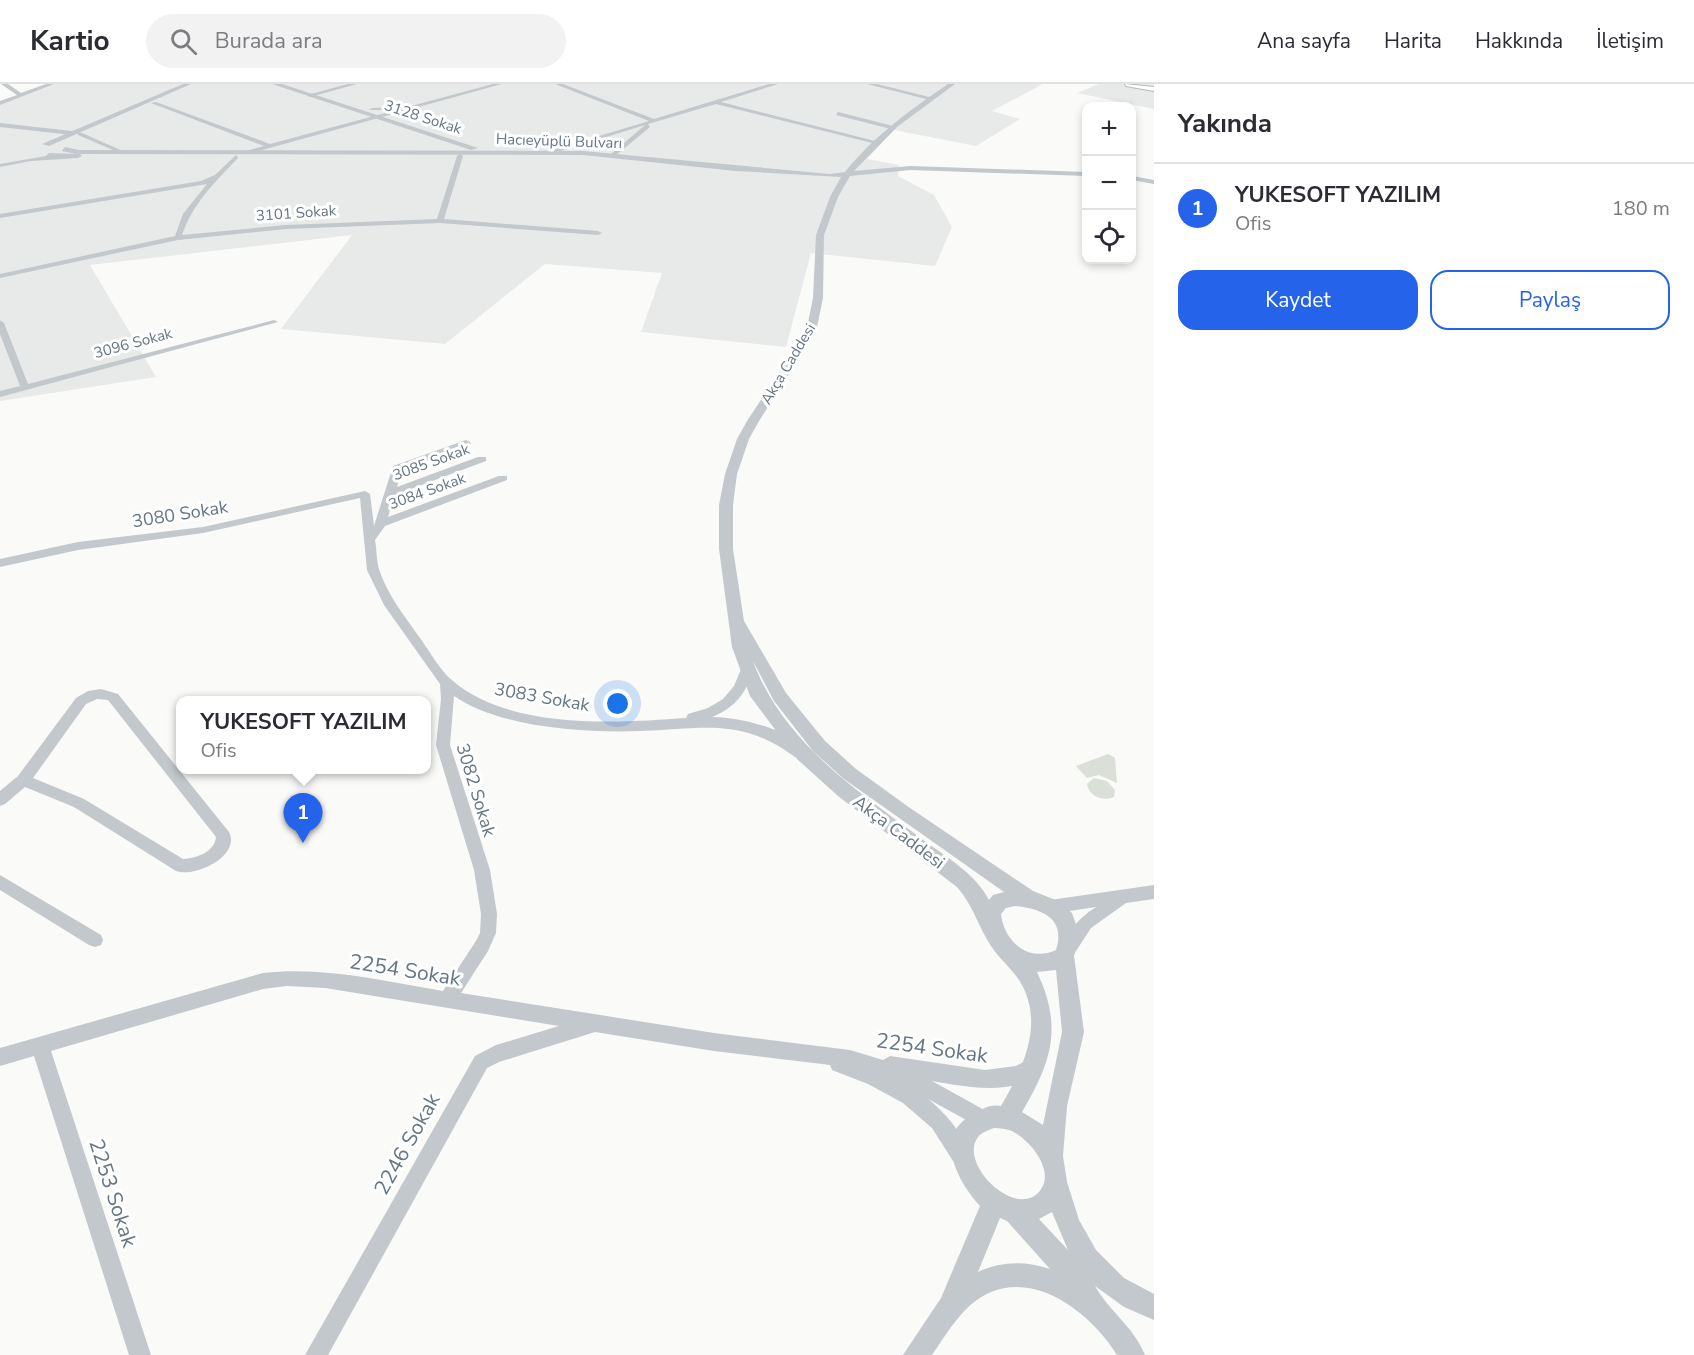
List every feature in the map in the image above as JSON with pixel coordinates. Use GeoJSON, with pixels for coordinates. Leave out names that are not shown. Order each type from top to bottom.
{"type":"FeatureCollection","features":[{"type":"Feature","properties":{"kind":"main road"},"geometry":{"type":"LineString","coordinates":[[1129,84],[1154,88]]}},
{"type":"Feature","properties":{"kind":"main road"},"geometry":{"type":"LineString","coordinates":[[1142,84],[1154,88]]}},
{"type":"Feature","properties":{"kind":"street"},"geometry":{"type":"LineString","coordinates":[[4,84],[22,96]]}},
{"type":"Feature","properties":{"kind":"street"},"geometry":{"type":"LineString","coordinates":[[0,104],[51,84]]}},
{"type":"Feature","properties":{"kind":"street"},"geometry":{"type":"LineString","coordinates":[[34,150],[49,154],[64,147],[76,135],[188,84]]}},
{"type":"Feature","properties":{"kind":"street"},"geometry":{"type":"LineString","coordinates":[[1,166],[46,144],[76,135],[198,84]]}},
{"type":"Feature","properties":{"kind":"street","name":"3128 Sokak"},"geometry":{"type":"LineString","coordinates":[[261,84],[441,143],[445,154]]}},
{"type":"Feature","properties":{"kind":"street","name":"3128 Sokak"},"geometry":{"type":"LineString","coordinates":[[275,84],[491,154]]}},
{"type":"Feature","properties":{"kind":"street"},"geometry":{"type":"LineString","coordinates":[[302,97],[354,84]]}},
{"type":"Feature","properties":{"kind":"street"},"geometry":{"type":"LineString","coordinates":[[178,238],[186,214],[236,157],[375,116],[498,84]]}},
{"type":"Feature","properties":{"kind":"street"},"geometry":{"type":"LineString","coordinates":[[558,84],[655,121]]}},
{"type":"Feature","properties":{"kind":"street"},"geometry":{"type":"LineString","coordinates":[[548,153],[775,84]]}},
{"type":"Feature","properties":{"kind":"street"},"geometry":{"type":"LineString","coordinates":[[870,84],[930,98]]}},
{"type":"Feature","properties":{"kind":"street","name":"Akça Caddesi"},"geometry":{"type":"LineString","coordinates":[[952,84],[891,127],[876,141],[843,178],[829,206],[819,239],[820,295],[811,332],[743,439],[731,474],[726,505],[726,549],[741,647],[747,670],[766,707],[803,754],[844,791],[964,881],[976,896],[1005,948],[1028,972],[1041,1001],[1043,1026],[1037,1061],[1028,1083],[1007,1118]]}},
{"type":"Feature","properties":{"kind":"street"},"geometry":{"type":"LineString","coordinates":[[154,103],[270,146]]}},
{"type":"Feature","properties":{"kind":"street"},"geometry":{"type":"LineString","coordinates":[[716,103],[876,141]]}},
{"type":"Feature","properties":{"kind":"street"},"geometry":{"type":"LineString","coordinates":[[355,109],[401,109]]}},
{"type":"Feature","properties":{"kind":"street"},"geometry":{"type":"LineString","coordinates":[[838,114],[891,127]]}},
{"type":"Feature","properties":{"kind":"street"},"geometry":{"type":"LineString","coordinates":[[613,155],[655,121]]}},
{"type":"Feature","properties":{"kind":"street"},"geometry":{"type":"LineString","coordinates":[[0,125],[76,135],[122,152]]}},
{"type":"Feature","properties":{"kind":"street"},"geometry":{"type":"LineString","coordinates":[[76,135],[73,142],[78,149],[94,154]]}},
{"type":"Feature","properties":{"kind":"street"},"geometry":{"type":"LineString","coordinates":[[290,141],[296,152]]}},
{"type":"Feature","properties":{"kind":"street","name":"Hacıeyüplü Bulvarı"},"geometry":{"type":"LineString","coordinates":[[46,144],[94,154],[296,152],[613,155],[735,171]]}},
{"type":"Feature","properties":{"kind":"street","name":"Hacıeyüplü Bulvarı"},"geometry":{"type":"LineString","coordinates":[[49,154],[236,157],[491,154],[592,157],[735,171],[843,178],[886,168],[1082,174]]}},
{"type":"Feature","properties":{"kind":"street"},"geometry":{"type":"LineString","coordinates":[[1,166],[36,159],[94,154]]}},
{"type":"Feature","properties":{"kind":"street"},"geometry":{"type":"LineString","coordinates":[[440,221],[460,156]]}},
{"type":"Feature","properties":{"kind":"street"},"geometry":{"type":"LineString","coordinates":[[0,216],[178,188],[203,183],[217,176]]}},
{"type":"Feature","properties":{"kind":"street"},"geometry":{"type":"LineString","coordinates":[[1136,179],[1154,182]]}},
{"type":"Feature","properties":{"kind":"street","name":"3101 Sokak"},"geometry":{"type":"LineString","coordinates":[[0,276],[178,238],[332,224],[440,221],[598,233]]}},
{"type":"Feature","properties":{"kind":"street","name":"3096 Sokak"},"geometry":{"type":"LineString","coordinates":[[0,394],[274,322]]}},
{"type":"Feature","properties":{"kind":"street"},"geometry":{"type":"LineString","coordinates":[[0,323],[25,388]]}},
{"type":"Feature","properties":{"kind":"street"},"geometry":{"type":"LineString","coordinates":[[381,524],[397,468],[466,443]]}},
{"type":"Feature","properties":{"kind":"street","name":"3085 Sokak"},"geometry":{"type":"LineString","coordinates":[[390,493],[482,459]]}},
{"type":"Feature","properties":{"kind":"street","name":"3084 Sokak"},"geometry":{"type":"LineString","coordinates":[[369,541],[381,524],[503,478]]}},
{"type":"Feature","properties":{"kind":"street","name":"3080 Sokak"},"geometry":{"type":"LineString","coordinates":[[0,564],[78,546],[203,530],[365,494],[369,541]]}},
{"type":"Feature","properties":{"kind":"street"},"geometry":{"type":"LineString","coordinates":[[369,541],[373,570],[388,602],[446,683]]}},
{"type":"Feature","properties":{"kind":"street","name":"Akça Caddesi"},"geometry":{"type":"LineString","coordinates":[[738,619],[780,697],[819,746],[850,774],[885,800],[1026,896],[1050,907],[1067,926],[1070,938],[1067,952],[1073,1032],[1056,1106],[1051,1156],[1056,1183],[1067,1225],[1095,1271],[1115,1287],[1154,1307]]}},
{"type":"Feature","properties":{"kind":"street","name":"3083 Sokak"},"geometry":{"type":"LineString","coordinates":[[674,724],[723,708],[737,695],[747,670]]}},
{"type":"Feature","properties":{"kind":"street","name":"3083 Sokak"},"geometry":{"type":"LineString","coordinates":[[446,683],[474,702],[540,719],[605,726],[706,722],[759,729],[803,754]]}},
{"type":"Feature","properties":{"kind":"street","name":"3082 Sokak"},"geometry":{"type":"LineString","coordinates":[[446,683],[448,699],[442,745],[482,870],[489,914],[488,933],[482,946],[447,999]]}},
{"type":"Feature","properties":{"kind":"street"},"geometry":{"type":"LineString","coordinates":[[0,800],[22,780],[81,701],[95,693],[108,694],[224,836],[224,843],[219,851],[199,863],[181,866],[79,803],[22,780]]}},
{"type":"Feature","properties":{"kind":"street"},"geometry":{"type":"LineString","coordinates":[[0,882],[95,940]]}},
{"type":"Feature","properties":{"kind":"street"},"geometry":{"type":"LineString","coordinates":[[1050,907],[1154,892]]}},
{"type":"Feature","properties":{"kind":"street"},"geometry":{"type":"LineString","coordinates":[[992,925],[991,914],[995,905],[1003,899],[1026,896]]}},
{"type":"Feature","properties":{"kind":"street"},"geometry":{"type":"LineString","coordinates":[[1005,948],[1030,962],[1056,962],[1067,952],[1085,923],[1125,898]]}},
{"type":"Feature","properties":{"kind":"street","name":"2254 Sokak"},"geometry":{"type":"LineString","coordinates":[[0,1057],[275,980],[325,980],[595,1024],[989,1080],[1020,1075],[1037,1061]]}},
{"type":"Feature","properties":{"kind":"street","name":"2246 Sokak"},"geometry":{"type":"LineString","coordinates":[[315,1355],[481,1062],[496,1054],[595,1024]]}},
{"type":"Feature","properties":{"kind":"street","name":"2253 Sokak"},"geometry":{"type":"LineString","coordinates":[[40,1046],[140,1355]]}},
{"type":"Feature","properties":{"kind":"street","name":"2254 Sokak"},"geometry":{"type":"LineString","coordinates":[[810,1055],[870,1076],[913,1099],[940,1121],[956,1144],[964,1163]]}},
{"type":"Feature","properties":{"kind":"street","name":"2254 Sokak"},"geometry":{"type":"LineString","coordinates":[[850,1059],[903,1075],[981,1119]]}},
{"type":"Feature","properties":{"kind":"street","name":"Akça Caddesi"},"geometry":{"type":"LineString","coordinates":[[981,1119],[993,1116],[1007,1118],[1033,1131],[1051,1156]]}},
{"type":"Feature","properties":{"kind":"street"},"geometry":{"type":"LineString","coordinates":[[981,1119],[971,1126],[965,1136],[964,1163],[976,1185],[1052,1250],[1132,1355]]}},
{"type":"Feature","properties":{"kind":"street"},"geometry":{"type":"LineString","coordinates":[[1004,1207],[1029,1211],[1042,1206],[1052,1197],[1056,1183]]}},
{"type":"Feature","properties":{"kind":"street"},"geometry":{"type":"LineString","coordinates":[[916,1355],[950,1307],[1004,1207]]}},
{"type":"Feature","properties":{"kind":"street"},"geometry":{"type":"LineString","coordinates":[[950,1307],[987,1281],[1011,1276],[1036,1278],[1055,1284],[1092,1305]]}},
{"type":"Feature","properties":{"kind":"shaded area"},"geometry":{"type":"Polygon","coordinates":[[[49,84],[1043,84],[992,111],[1020,119],[976,146],[894,130],[867,159],[899,165],[898,176],[934,195],[952,227],[935,266],[811,253],[786,347],[641,332],[662,273],[545,264],[445,344],[281,329],[352,235],[90,265],[156,377],[0,401],[0,103],[49,84]]]}},
{"type":"Feature","properties":{"kind":"shaded area"},"geometry":{"type":"Polygon","coordinates":[[[1099,84],[1154,84],[1154,109],[1136,105],[1136,102],[1120,102],[1077,93],[1099,84]]]}},
{"type":"Feature","properties":{"kind":"shaded area"},"geometry":{"type":"Polygon","coordinates":[[[1108,754],[1115,758],[1117,783],[1099,775],[1087,778],[1076,766],[1108,754]]]}},
{"type":"Feature","properties":{"kind":"shaded area"},"geometry":{"type":"Polygon","coordinates":[[[1094,778],[1107,781],[1115,790],[1114,797],[1105,799],[1093,795],[1087,784],[1094,778]]]}},
{"type":"Feature","properties":{"kind":"place","name":"YUKESOFT YAZILIM"},"geometry":{"type":"Point","coordinates":[303,843]}}]}
